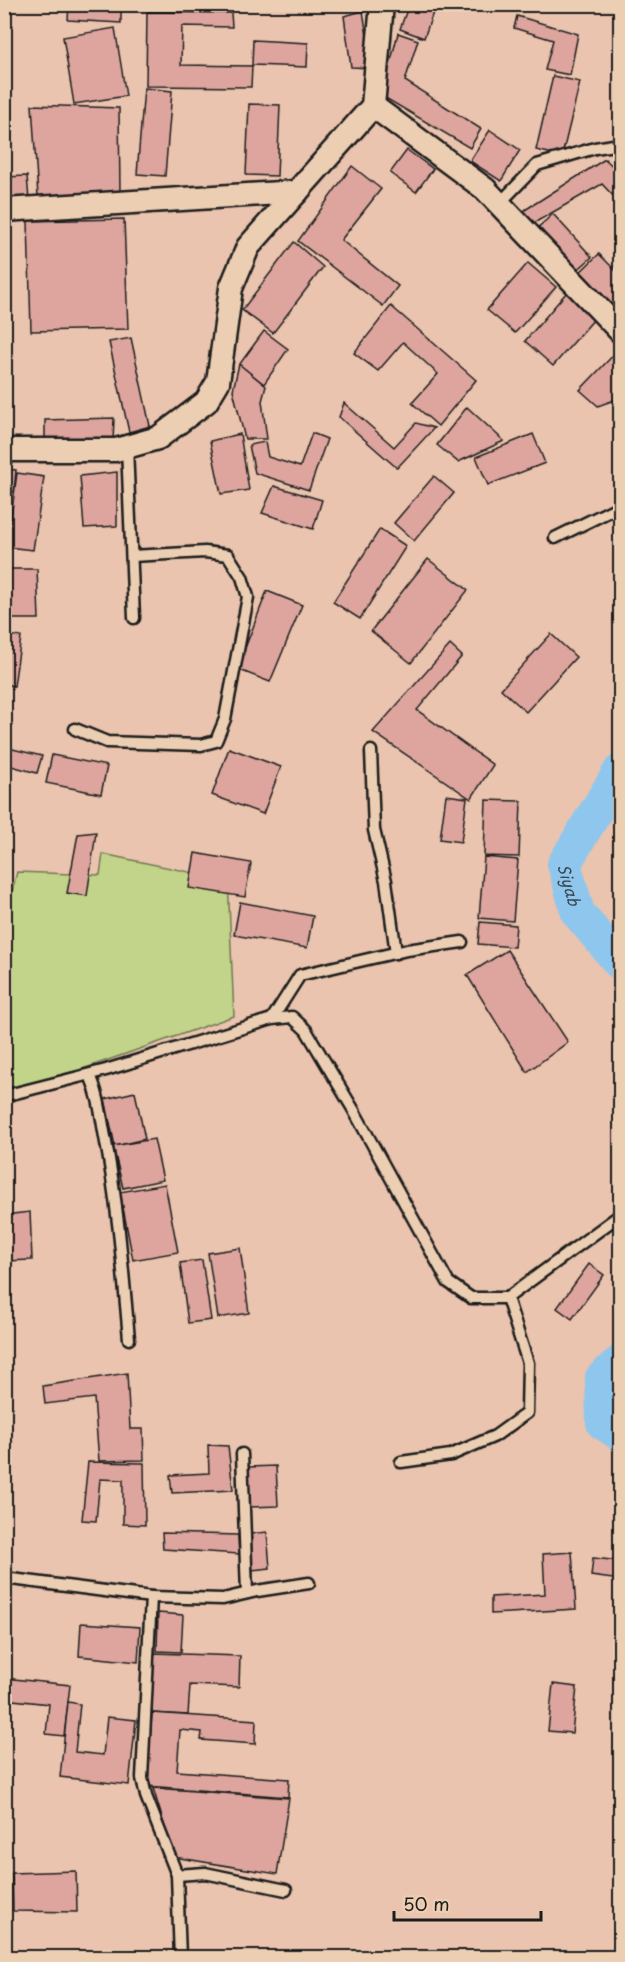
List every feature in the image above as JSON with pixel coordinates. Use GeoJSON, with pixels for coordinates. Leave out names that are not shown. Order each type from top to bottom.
{"type":"FeatureCollection","features":[{"type":"Feature","properties":{"kind":"street"},"geometry":{"type":"LineString","coordinates":[[4,450],[116,450],[158,438],[206,402],[218,382],[231,288],[248,247],[373,106],[382,4]]}},
{"type":"Feature","properties":{"kind":"street"},"geometry":{"type":"LineString","coordinates":[[373,106],[485,189],[621,331]]}},
{"type":"Feature","properties":{"kind":"street"},"geometry":{"type":"LineString","coordinates":[[4,210],[297,192]]}},
{"type":"Feature","properties":{"kind":"lane"},"geometry":{"type":"LineString","coordinates":[[500,204],[537,165],[595,148],[621,144]]}},
{"type":"Feature","properties":{"kind":"lane"},"geometry":{"type":"LineString","coordinates":[[127,447],[134,618]]}},
{"type":"Feature","properties":{"kind":"lane"},"geometry":{"type":"LineString","coordinates":[[555,538],[621,506]]}},
{"type":"Feature","properties":{"kind":"lane"},"geometry":{"type":"LineString","coordinates":[[75,729],[106,742],[201,745],[216,741],[225,719],[249,597],[242,577],[228,555],[205,552],[132,556]]}},
{"type":"Feature","properties":{"kind":"lane"},"geometry":{"type":"LineString","coordinates":[[371,751],[374,830],[386,881],[396,953]]}},
{"type":"Feature","properties":{"kind":"lane"},"geometry":{"type":"LineString","coordinates":[[272,1019],[300,975],[396,953],[462,942]]}},
{"type":"Feature","properties":{"kind":"lane"},"geometry":{"type":"LineString","coordinates":[[4,1096],[90,1075],[272,1019],[292,1017],[306,1030],[448,1281],[471,1298],[507,1298],[621,1215]]}},
{"type":"Feature","properties":{"kind":"lane"},"geometry":{"type":"LineString","coordinates":[[90,1075],[97,1091],[112,1171],[121,1242],[129,1339]]}},
{"type":"Feature","properties":{"kind":"lane"},"geometry":{"type":"LineString","coordinates":[[401,1462],[451,1455],[495,1436],[527,1413],[528,1363],[507,1298]]}},
{"type":"Feature","properties":{"kind":"lane"},"geometry":{"type":"LineString","coordinates":[[242,1454],[247,1593]]}},
{"type":"Feature","properties":{"kind":"lane"},"geometry":{"type":"LineString","coordinates":[[4,1578],[151,1597],[223,1599],[309,1583]]}},
{"type":"Feature","properties":{"kind":"lane"},"geometry":{"type":"LineString","coordinates":[[151,1597],[142,1778],[146,1796],[177,1875],[180,1958]]}},
{"type":"Feature","properties":{"kind":"lane"},"geometry":{"type":"LineString","coordinates":[[177,1875],[205,1873],[286,1890]]}},
{"type":"Feature","properties":{"kind":"green space"},"geometry":{"type":"Polygon","coordinates":[[[103,854],[228,880],[234,1016],[68,1074],[5,1089],[5,918],[17,872],[100,875],[103,854]]]}},
{"type":"Feature","properties":{"kind":"building"},"geometry":{"type":"Polygon","coordinates":[[[69,4],[121,4],[121,23],[68,20],[69,4]]]}},
{"type":"Feature","properties":{"kind":"building"},"geometry":{"type":"Polygon","coordinates":[[[181,4],[234,4],[234,8],[181,9],[181,4]]]}},
{"type":"Feature","properties":{"kind":"building"},"geometry":{"type":"Polygon","coordinates":[[[409,4],[436,4],[424,38],[400,29],[409,4]]]}},
{"type":"Feature","properties":{"kind":"building"},"geometry":{"type":"Polygon","coordinates":[[[363,11],[372,68],[351,67],[344,16],[363,11]]]}},
{"type":"Feature","properties":{"kind":"building"},"geometry":{"type":"Polygon","coordinates":[[[147,12],[231,13],[232,27],[182,26],[181,65],[252,66],[251,87],[146,86],[147,12]]]}},
{"type":"Feature","properties":{"kind":"building"},"geometry":{"type":"Polygon","coordinates":[[[517,16],[578,34],[570,75],[545,70],[553,40],[514,28],[517,16]]]}},
{"type":"Feature","properties":{"kind":"building"},"geometry":{"type":"Polygon","coordinates":[[[115,28],[126,96],[74,104],[63,37],[115,28]]]}},
{"type":"Feature","properties":{"kind":"building"},"geometry":{"type":"Polygon","coordinates":[[[398,33],[418,40],[405,81],[481,129],[470,148],[382,96],[398,33]]]}},
{"type":"Feature","properties":{"kind":"building"},"geometry":{"type":"Polygon","coordinates":[[[253,40],[308,43],[307,67],[252,65],[253,40]]]}},
{"type":"Feature","properties":{"kind":"building"},"geometry":{"type":"Polygon","coordinates":[[[553,76],[580,82],[562,156],[536,150],[553,76]]]}},
{"type":"Feature","properties":{"kind":"building"},"geometry":{"type":"Polygon","coordinates":[[[144,88],[172,91],[165,176],[137,174],[144,88]]]}},
{"type":"Feature","properties":{"kind":"building"},"geometry":{"type":"Polygon","coordinates":[[[249,104],[280,105],[277,176],[246,175],[249,104]]]}},
{"type":"Feature","properties":{"kind":"building"},"geometry":{"type":"Polygon","coordinates":[[[32,105],[119,108],[120,193],[38,196],[32,105]]]}},
{"type":"Feature","properties":{"kind":"building"},"geometry":{"type":"Polygon","coordinates":[[[490,130],[520,150],[501,181],[470,161],[490,130]]]}},
{"type":"Feature","properties":{"kind":"building"},"geometry":{"type":"Polygon","coordinates":[[[407,150],[433,169],[416,192],[390,173],[407,150]]]}},
{"type":"Feature","properties":{"kind":"building"},"geometry":{"type":"Polygon","coordinates":[[[605,159],[620,173],[620,203],[602,184],[527,227],[517,215],[605,159]]]}},
{"type":"Feature","properties":{"kind":"building"},"geometry":{"type":"Polygon","coordinates":[[[352,166],[381,189],[341,240],[398,286],[383,306],[298,241],[352,166]]]}},
{"type":"Feature","properties":{"kind":"building"},"geometry":{"type":"Polygon","coordinates":[[[27,176],[29,200],[4,202],[4,177],[27,176]]]}},
{"type":"Feature","properties":{"kind":"building"},"geometry":{"type":"Polygon","coordinates":[[[553,214],[592,257],[573,274],[534,231],[553,214]]]}},
{"type":"Feature","properties":{"kind":"building"},"geometry":{"type":"Polygon","coordinates":[[[124,219],[128,329],[31,331],[28,221],[124,219]]]}},
{"type":"Feature","properties":{"kind":"building"},"geometry":{"type":"Polygon","coordinates":[[[294,242],[323,267],[273,333],[242,310],[294,242]]]}},
{"type":"Feature","properties":{"kind":"building"},"geometry":{"type":"Polygon","coordinates":[[[599,254],[620,275],[620,319],[577,275],[599,254]]]}},
{"type":"Feature","properties":{"kind":"building"},"geometry":{"type":"Polygon","coordinates":[[[528,263],[556,287],[515,333],[487,310],[528,263]]]}},
{"type":"Feature","properties":{"kind":"building"},"geometry":{"type":"Polygon","coordinates":[[[566,293],[595,318],[553,366],[525,341],[566,293]]]}},
{"type":"Feature","properties":{"kind":"building"},"geometry":{"type":"Polygon","coordinates":[[[391,306],[476,380],[438,426],[412,403],[438,374],[403,342],[378,371],[354,353],[391,306]]]}},
{"type":"Feature","properties":{"kind":"building"},"geometry":{"type":"Polygon","coordinates":[[[264,331],[288,349],[264,384],[239,365],[264,331]]]}},
{"type":"Feature","properties":{"kind":"building"},"geometry":{"type":"Polygon","coordinates":[[[131,338],[150,426],[129,432],[109,342],[131,338]]]}},
{"type":"Feature","properties":{"kind":"building"},"geometry":{"type":"Polygon","coordinates":[[[620,348],[620,398],[598,406],[580,390],[620,348]]]}},
{"type":"Feature","properties":{"kind":"building"},"geometry":{"type":"Polygon","coordinates":[[[239,364],[266,386],[262,401],[267,439],[245,439],[233,390],[239,364]]]}},
{"type":"Feature","properties":{"kind":"building"},"geometry":{"type":"Polygon","coordinates":[[[344,403],[394,447],[416,423],[434,428],[397,468],[339,417],[344,403]]]}},
{"type":"Feature","properties":{"kind":"building"},"geometry":{"type":"Polygon","coordinates":[[[467,407],[504,441],[458,462],[437,445],[467,407]]]}},
{"type":"Feature","properties":{"kind":"building"},"geometry":{"type":"Polygon","coordinates":[[[114,418],[113,442],[45,441],[45,420],[114,418]]]}},
{"type":"Feature","properties":{"kind":"building"},"geometry":{"type":"Polygon","coordinates":[[[312,433],[327,439],[309,490],[255,473],[249,445],[265,442],[268,457],[300,467],[312,433]]]}},
{"type":"Feature","properties":{"kind":"building"},"geometry":{"type":"Polygon","coordinates":[[[240,434],[249,490],[221,494],[210,441],[240,434]]]}},
{"type":"Feature","properties":{"kind":"building"},"geometry":{"type":"Polygon","coordinates":[[[533,434],[545,463],[488,485],[476,457],[533,434]]]}},
{"type":"Feature","properties":{"kind":"building"},"geometry":{"type":"Polygon","coordinates":[[[4,469],[16,470],[14,492],[4,491],[4,469]]]}},
{"type":"Feature","properties":{"kind":"building"},"geometry":{"type":"Polygon","coordinates":[[[117,472],[117,526],[84,528],[80,476],[117,472]]]}},
{"type":"Feature","properties":{"kind":"building"},"geometry":{"type":"Polygon","coordinates":[[[17,473],[44,477],[33,550],[7,547],[17,473]]]}},
{"type":"Feature","properties":{"kind":"building"},"geometry":{"type":"Polygon","coordinates":[[[434,476],[454,493],[414,541],[394,523],[434,476]]]}},
{"type":"Feature","properties":{"kind":"building"},"geometry":{"type":"Polygon","coordinates":[[[274,486],[322,500],[313,529],[262,513],[274,486]]]}},
{"type":"Feature","properties":{"kind":"building"},"geometry":{"type":"Polygon","coordinates":[[[380,529],[406,546],[360,619],[333,602],[380,529]]]}},
{"type":"Feature","properties":{"kind":"building"},"geometry":{"type":"Polygon","coordinates":[[[428,559],[468,590],[411,663],[371,631],[428,559]]]}},
{"type":"Feature","properties":{"kind":"building"},"geometry":{"type":"Polygon","coordinates":[[[9,569],[37,569],[39,619],[10,619],[9,569]]]}},
{"type":"Feature","properties":{"kind":"building"},"geometry":{"type":"Polygon","coordinates":[[[267,591],[302,605],[270,682],[237,669],[267,591]]]}},
{"type":"Feature","properties":{"kind":"building"},"geometry":{"type":"Polygon","coordinates":[[[4,634],[21,637],[14,686],[4,684],[4,634]]]}},
{"type":"Feature","properties":{"kind":"building"},"geometry":{"type":"Polygon","coordinates":[[[551,634],[576,657],[526,712],[501,689],[551,634]]]}},
{"type":"Feature","properties":{"kind":"building"},"geometry":{"type":"Polygon","coordinates":[[[450,645],[462,656],[417,710],[493,765],[471,799],[373,732],[450,645]]]}},
{"type":"Feature","properties":{"kind":"building"},"geometry":{"type":"Polygon","coordinates":[[[4,747],[42,756],[37,773],[4,764],[4,747]]]}},
{"type":"Feature","properties":{"kind":"building"},"geometry":{"type":"Polygon","coordinates":[[[229,748],[281,767],[263,814],[212,795],[229,748]]]}},
{"type":"Feature","properties":{"kind":"building"},"geometry":{"type":"Polygon","coordinates":[[[52,755],[107,766],[101,794],[46,783],[52,755]]]}},
{"type":"Feature","properties":{"kind":"building"},"geometry":{"type":"Polygon","coordinates":[[[446,795],[467,798],[461,842],[440,839],[446,795]]]}},
{"type":"Feature","properties":{"kind":"building"},"geometry":{"type":"Polygon","coordinates":[[[486,800],[521,801],[519,857],[484,856],[486,800]]]}},
{"type":"Feature","properties":{"kind":"building"},"geometry":{"type":"Polygon","coordinates":[[[96,832],[87,896],[67,893],[78,834],[96,832]]]}},
{"type":"Feature","properties":{"kind":"building"},"geometry":{"type":"Polygon","coordinates":[[[195,853],[251,863],[245,897],[189,888],[195,853]]]}},
{"type":"Feature","properties":{"kind":"building"},"geometry":{"type":"Polygon","coordinates":[[[484,857],[518,860],[513,921],[479,918],[484,857]]]}},
{"type":"Feature","properties":{"kind":"building"},"geometry":{"type":"Polygon","coordinates":[[[240,902],[313,916],[307,948],[234,935],[240,902]]]}},
{"type":"Feature","properties":{"kind":"building"},"geometry":{"type":"Polygon","coordinates":[[[480,922],[516,925],[514,947],[478,944],[480,922]]]}},
{"type":"Feature","properties":{"kind":"building"},"geometry":{"type":"Polygon","coordinates":[[[507,950],[568,1042],[527,1072],[467,975],[507,950]]]}},
{"type":"Feature","properties":{"kind":"building"},"geometry":{"type":"Polygon","coordinates":[[[4,960],[11,963],[4,977],[4,960]]]}},
{"type":"Feature","properties":{"kind":"building"},"geometry":{"type":"Polygon","coordinates":[[[135,1092],[145,1139],[115,1146],[105,1099],[135,1092]]]}},
{"type":"Feature","properties":{"kind":"building"},"geometry":{"type":"Polygon","coordinates":[[[154,1139],[163,1180],[123,1188],[113,1146],[154,1139]]]}},
{"type":"Feature","properties":{"kind":"building"},"geometry":{"type":"Polygon","coordinates":[[[165,1184],[178,1252],[133,1260],[120,1192],[165,1184]]]}},
{"type":"Feature","properties":{"kind":"building"},"geometry":{"type":"Polygon","coordinates":[[[30,1212],[32,1260],[4,1261],[4,1215],[30,1212]]]}},
{"type":"Feature","properties":{"kind":"building"},"geometry":{"type":"Polygon","coordinates":[[[240,1248],[249,1313],[218,1318],[208,1253],[240,1248]]]}},
{"type":"Feature","properties":{"kind":"building"},"geometry":{"type":"Polygon","coordinates":[[[202,1260],[211,1320],[188,1323],[180,1263],[202,1260]]]}},
{"type":"Feature","properties":{"kind":"building"},"geometry":{"type":"Polygon","coordinates":[[[589,1264],[604,1275],[572,1319],[557,1308],[589,1264]]]}},
{"type":"Feature","properties":{"kind":"building"},"geometry":{"type":"Polygon","coordinates":[[[127,1373],[130,1429],[143,1429],[144,1460],[99,1461],[94,1398],[45,1404],[43,1386],[127,1373]]]}},
{"type":"Feature","properties":{"kind":"building"},"geometry":{"type":"Polygon","coordinates":[[[208,1445],[228,1446],[233,1490],[172,1493],[170,1475],[209,1473],[208,1445]]]}},
{"type":"Feature","properties":{"kind":"building"},"geometry":{"type":"Polygon","coordinates":[[[88,1462],[144,1463],[145,1525],[123,1524],[123,1480],[100,1479],[96,1521],[82,1520],[88,1462]]]}},
{"type":"Feature","properties":{"kind":"building"},"geometry":{"type":"Polygon","coordinates":[[[276,1466],[278,1506],[250,1507],[248,1467],[276,1466]]]}},
{"type":"Feature","properties":{"kind":"building"},"geometry":{"type":"Polygon","coordinates":[[[267,1532],[270,1568],[252,1570],[250,1534],[267,1532]]]}},
{"type":"Feature","properties":{"kind":"building"},"geometry":{"type":"Polygon","coordinates":[[[162,1533],[238,1535],[239,1554],[163,1549],[162,1533]]]}},
{"type":"Feature","properties":{"kind":"building"},"geometry":{"type":"Polygon","coordinates":[[[572,1552],[576,1609],[491,1614],[491,1597],[545,1594],[543,1554],[572,1552]]]}},
{"type":"Feature","properties":{"kind":"building"},"geometry":{"type":"Polygon","coordinates":[[[593,1558],[620,1561],[620,1580],[591,1576],[593,1558]]]}},
{"type":"Feature","properties":{"kind":"building"},"geometry":{"type":"Polygon","coordinates":[[[158,1613],[183,1615],[181,1652],[157,1651],[158,1613]]]}},
{"type":"Feature","properties":{"kind":"building"},"geometry":{"type":"Polygon","coordinates":[[[81,1623],[140,1627],[138,1662],[79,1656],[81,1623]]]}},
{"type":"Feature","properties":{"kind":"building"},"geometry":{"type":"Polygon","coordinates":[[[153,1653],[240,1656],[239,1687],[190,1685],[188,1715],[152,1713],[153,1653]]]}},
{"type":"Feature","properties":{"kind":"building"},"geometry":{"type":"Polygon","coordinates":[[[4,1678],[70,1685],[64,1736],[46,1734],[49,1704],[4,1699],[4,1678]]]}},
{"type":"Feature","properties":{"kind":"building"},"geometry":{"type":"Polygon","coordinates":[[[553,1684],[577,1687],[572,1733],[548,1731],[553,1684]]]}},
{"type":"Feature","properties":{"kind":"building"},"geometry":{"type":"Polygon","coordinates":[[[68,1702],[80,1704],[75,1752],[103,1755],[107,1717],[136,1720],[129,1785],[60,1777],[68,1702]]]}},
{"type":"Feature","properties":{"kind":"building"},"geometry":{"type":"Polygon","coordinates":[[[152,1713],[256,1720],[255,1744],[201,1740],[202,1732],[180,1730],[177,1771],[289,1779],[288,1797],[147,1786],[152,1713]]]}},
{"type":"Feature","properties":{"kind":"building"},"geometry":{"type":"Polygon","coordinates":[[[153,1788],[289,1798],[277,1874],[174,1857],[153,1788]]]}},
{"type":"Feature","properties":{"kind":"building"},"geometry":{"type":"Polygon","coordinates":[[[76,1871],[77,1912],[13,1911],[12,1873],[76,1871]]]}},
{"type":"Feature","properties":{"kind":"waterway","name":"Siyab"},"geometry":{"type":"LineString","coordinates":[[620,771],[564,864],[578,913],[620,963]]}},
{"type":"Feature","properties":{"kind":"waterway","name":"Siyab"},"geometry":{"type":"LineString","coordinates":[[620,1362],[602,1378],[603,1423],[620,1434]]}}]}
